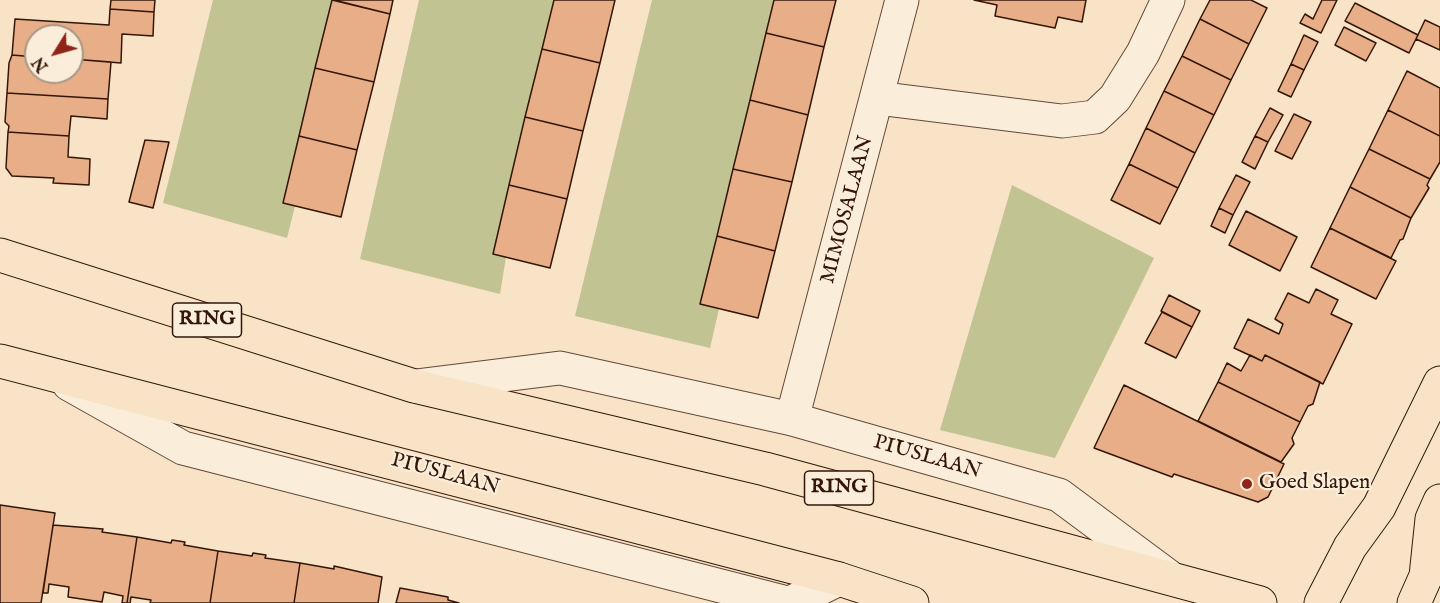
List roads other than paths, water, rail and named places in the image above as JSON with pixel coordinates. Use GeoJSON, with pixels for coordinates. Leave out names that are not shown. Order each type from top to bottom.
{"type":"FeatureCollection","features":[{"type":"Feature","properties":{"kind":"main road","name":"PIUSLAAN"},"geometry":{"type":"LineString","coordinates":[[0,255],[414,386],[765,469],[1260,603]]}},
{"type":"Feature","properties":{"kind":"main road","name":"PIUSLAAN"},"geometry":{"type":"LineString","coordinates":[[0,361],[839,579],[912,603]]}},
{"type":"Feature","properties":{"kind":"main road"},"geometry":{"type":"LineString","coordinates":[[1321,603],[1350,547],[1379,507],[1440,383]]}},
{"type":"Feature","properties":{"kind":"main road"},"geometry":{"type":"LineString","coordinates":[[1413,603],[1426,576],[1432,519],[1440,501]]}},
{"type":"Feature","properties":{"kind":"street","name":"MIMOSALAAN"},"geometry":{"type":"LineString","coordinates":[[792,420],[902,0]]}},
{"type":"Feature","properties":{"kind":"street"},"geometry":{"type":"LineString","coordinates":[[877,98],[1062,121],[1095,117],[1115,98],[1132,71],[1168,0]]}},
{"type":"Feature","properties":{"kind":"street","name":"PIUSLAAN"},"geometry":{"type":"LineString","coordinates":[[414,386],[560,368],[792,420],[1059,495],[1167,576]]}},
{"type":"Feature","properties":{"kind":"street","name":"PIUSLAAN"},"geometry":{"type":"LineString","coordinates":[[51,374],[183,448],[788,603],[839,579]]}},
{"type":"Feature","properties":{"kind":"place","name":"Goed Slapen"},"geometry":{"type":"Point","coordinates":[1247,484]}}]}
